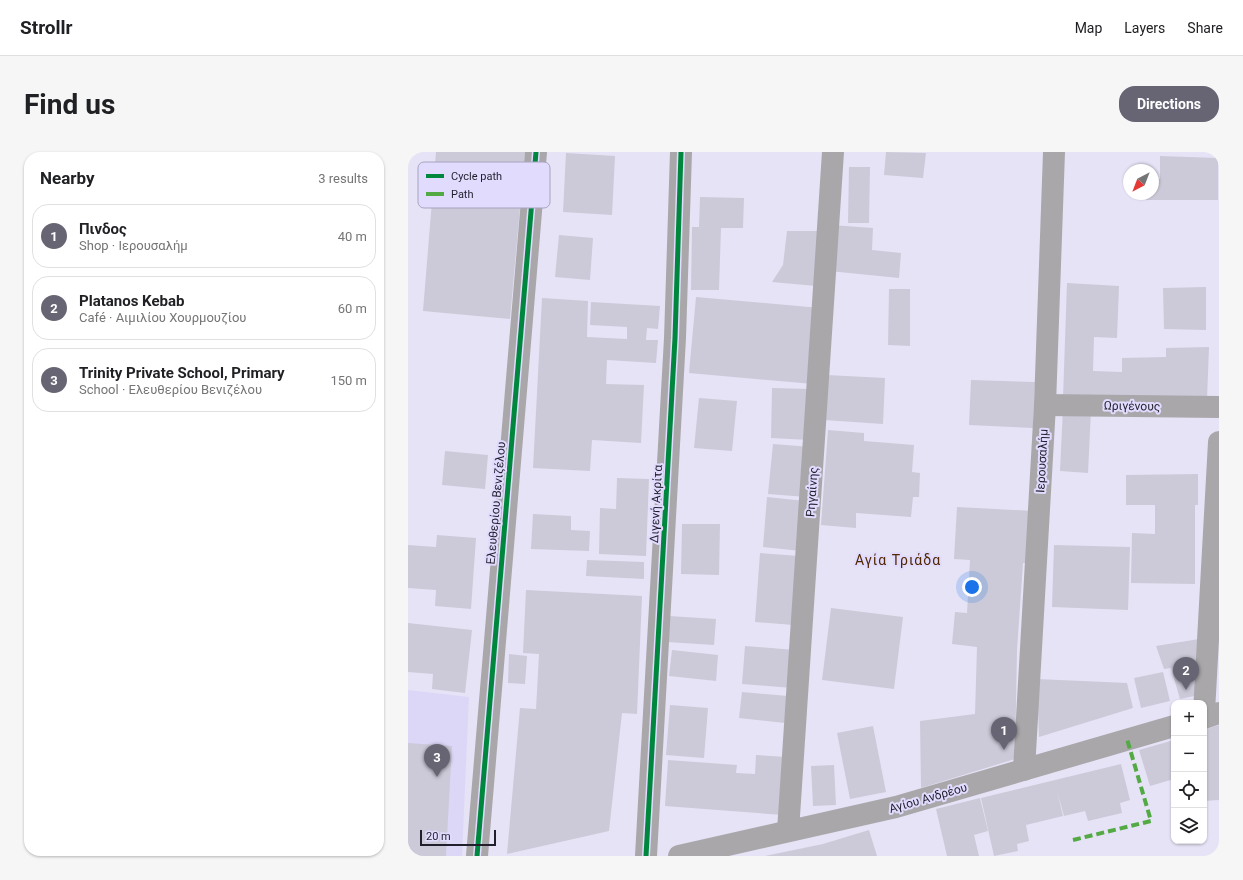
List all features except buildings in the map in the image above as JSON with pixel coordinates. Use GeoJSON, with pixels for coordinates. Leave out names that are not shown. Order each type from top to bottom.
{"type":"FeatureCollection","features":[{"type":"Feature","properties":{"kind":"street","name":"Ελευθερίου Βενιζέλου"},"geometry":{"type":"LineString","coordinates":[[535,162],[536,152]]}},
{"type":"Feature","properties":{"kind":"street","name":"Διγενή Ακρίτα"},"geometry":{"type":"LineString","coordinates":[[646,856],[675,338],[681,152]]}},
{"type":"Feature","properties":{"kind":"street","name":"Ρηγαίνης"},"geometry":{"type":"LineString","coordinates":[[788,831],[833,152]]}},
{"type":"Feature","properties":{"kind":"street","name":"Ιερουσαλήμ"},"geometry":{"type":"LineString","coordinates":[[1024,770],[1045,405],[1054,152]]}},
{"type":"Feature","properties":{"kind":"street","name":"Ελευθερίου Βενιζέλου"},"geometry":{"type":"LineString","coordinates":[[477,856],[531,208]]}},
{"type":"Feature","properties":{"kind":"street","name":"Ωριγένους"},"geometry":{"type":"LineString","coordinates":[[1045,405],[1219,407]]}},
{"type":"Feature","properties":{"kind":"street"},"geometry":{"type":"LineString","coordinates":[[1205,700],[1219,442]]}},
{"type":"Feature","properties":{"kind":"street"},"geometry":{"type":"LineString","coordinates":[[1207,717],[1219,713]]}},
{"type":"Feature","properties":{"kind":"street","name":"Αγίου Ανδρέου"},"geometry":{"type":"LineString","coordinates":[[679,856],[722,851],[788,831],[896,807],[1171,727]]}},
{"type":"Feature","properties":{"kind":"shaded area"},"geometry":{"type":"Polygon","coordinates":[[[408,690],[469,697],[462,856],[408,856],[408,690]]]}},
{"type":"Feature","properties":{"kind":"marked path"},"geometry":{"type":"LineString","coordinates":[[1073,840],[1151,821],[1127,739]]}},
{"type":"Feature","properties":{"kind":"cycle path"},"geometry":{"type":"LineString","coordinates":[[535,162],[536,152]]}},
{"type":"Feature","properties":{"kind":"cycle path"},"geometry":{"type":"LineString","coordinates":[[646,856],[675,338],[681,152]]}},
{"type":"Feature","properties":{"kind":"cycle path"},"geometry":{"type":"LineString","coordinates":[[477,856],[531,208]]}},
{"type":"Feature","properties":{"kind":"place","name":"Platanos Kebab"},"geometry":{"type":"Point","coordinates":[1186,690]}},
{"type":"Feature","properties":{"kind":"place","name":"Πινδος"},"geometry":{"type":"Point","coordinates":[1004,750]}},
{"type":"Feature","properties":{"kind":"place","name":"Trinity Private School, Primary"},"geometry":{"type":"Point","coordinates":[437,777]}},
{"type":"Feature","properties":{"kind":"district","name":"Αγία Τριάδα"},"geometry":{"type":"Point","coordinates":[898,560]}}]}
